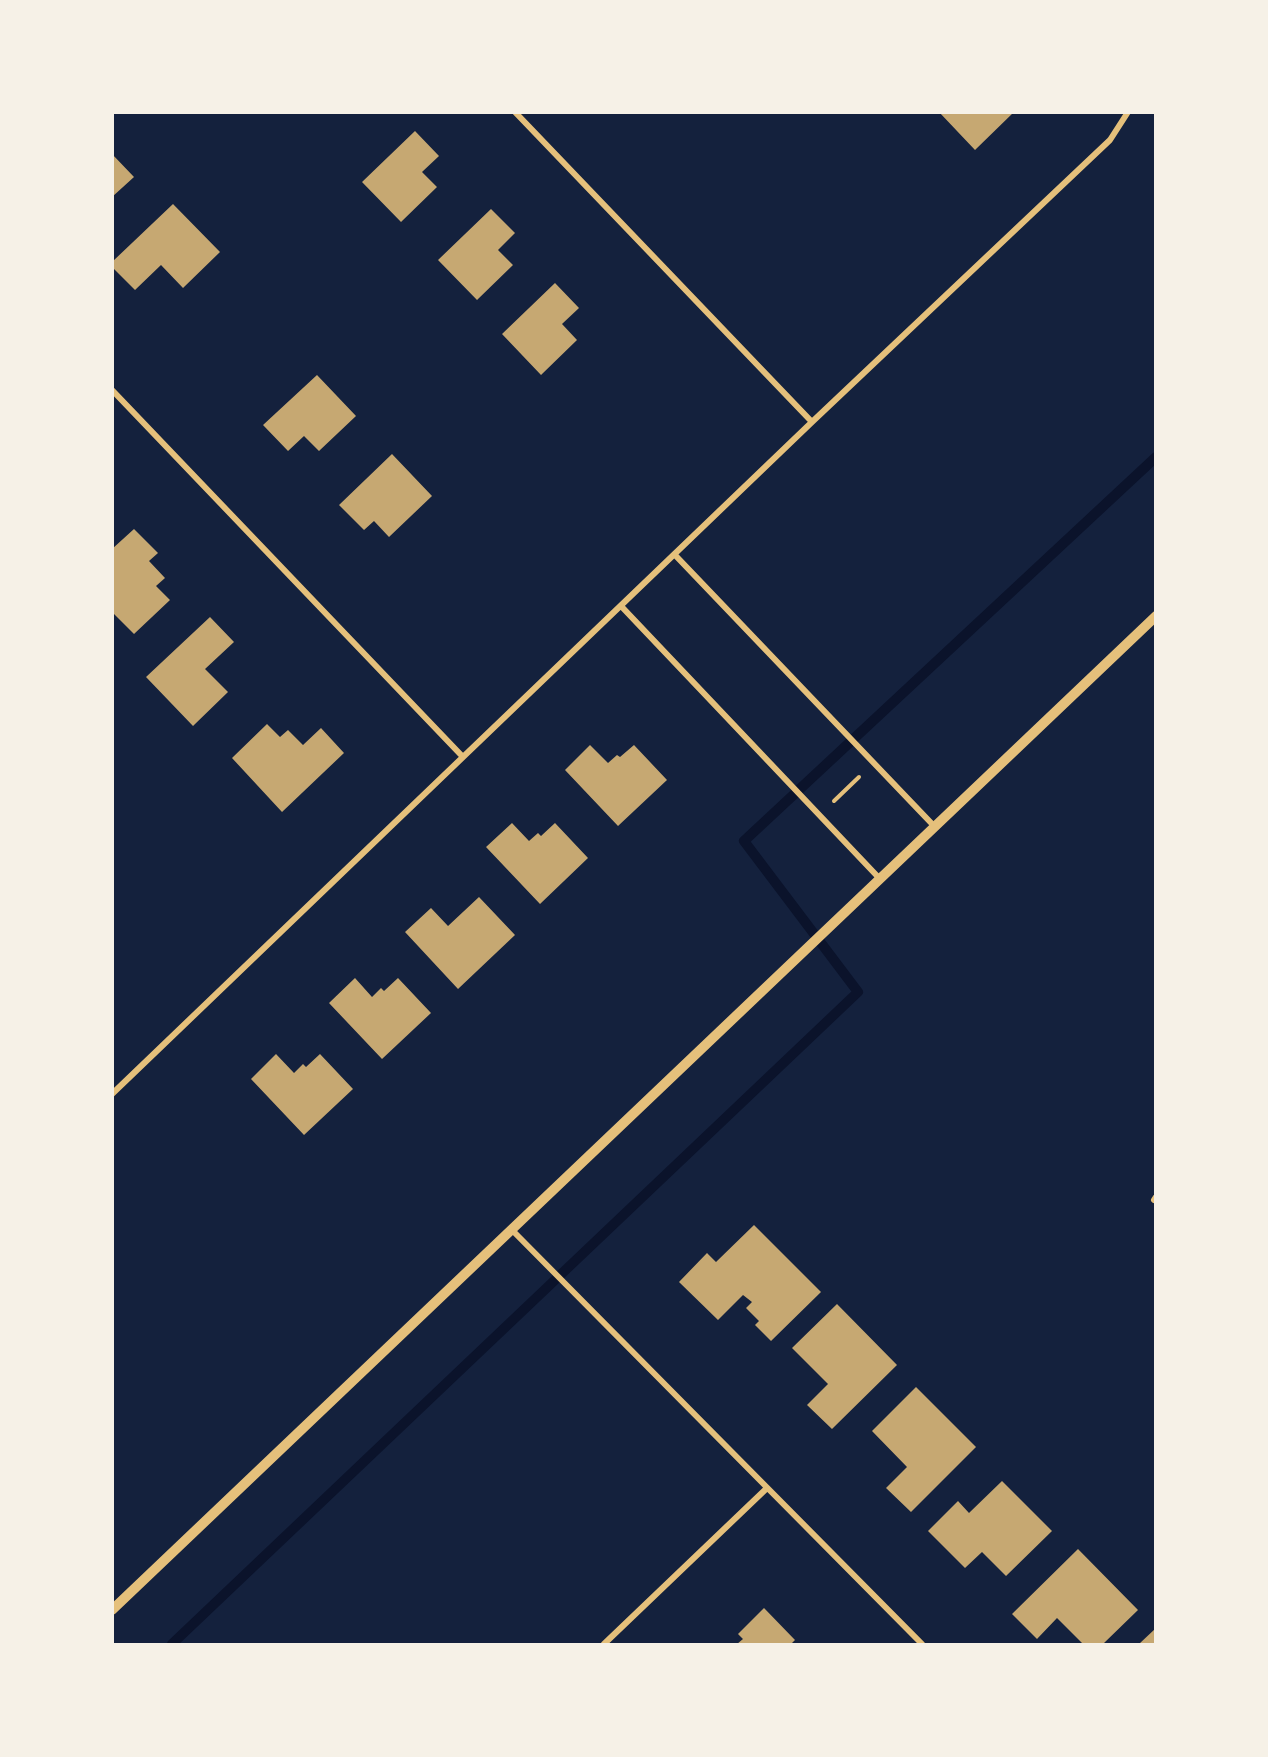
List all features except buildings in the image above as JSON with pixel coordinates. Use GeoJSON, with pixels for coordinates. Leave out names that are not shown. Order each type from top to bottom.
{"type":"FeatureCollection","features":[{"type":"Feature","properties":{"kind":"street"},"geometry":{"type":"LineString","coordinates":[[515,112],[813,422]]}},
{"type":"Feature","properties":{"kind":"street"},"geometry":{"type":"LineString","coordinates":[[113,1092],[1110,140],[1128,112]]}},
{"type":"Feature","properties":{"kind":"street"},"geometry":{"type":"LineString","coordinates":[[112,390],[463,757]]}},
{"type":"Feature","properties":{"kind":"street"},"geometry":{"type":"LineString","coordinates":[[675,555],[935,827]]}},
{"type":"Feature","properties":{"kind":"street"},"geometry":{"type":"LineString","coordinates":[[621,606],[880,879]]}},
{"type":"Feature","properties":{"kind":"street"},"geometry":{"type":"LineString","coordinates":[[112,1610],[1155,616]]}},
{"type":"Feature","properties":{"kind":"street"},"geometry":{"type":"LineString","coordinates":[[511,1229],[922,1644]]}},
{"type":"Feature","properties":{"kind":"street"},"geometry":{"type":"LineString","coordinates":[[604,1644],[766,1489]]}},
{"type":"Feature","properties":{"kind":"path"},"geometry":{"type":"LineString","coordinates":[[831,803],[862,774]]}},
{"type":"Feature","properties":{"kind":"waterway"},"geometry":{"type":"LineString","coordinates":[[172,1644],[858,992],[744,841],[1156,457]]}}]}
